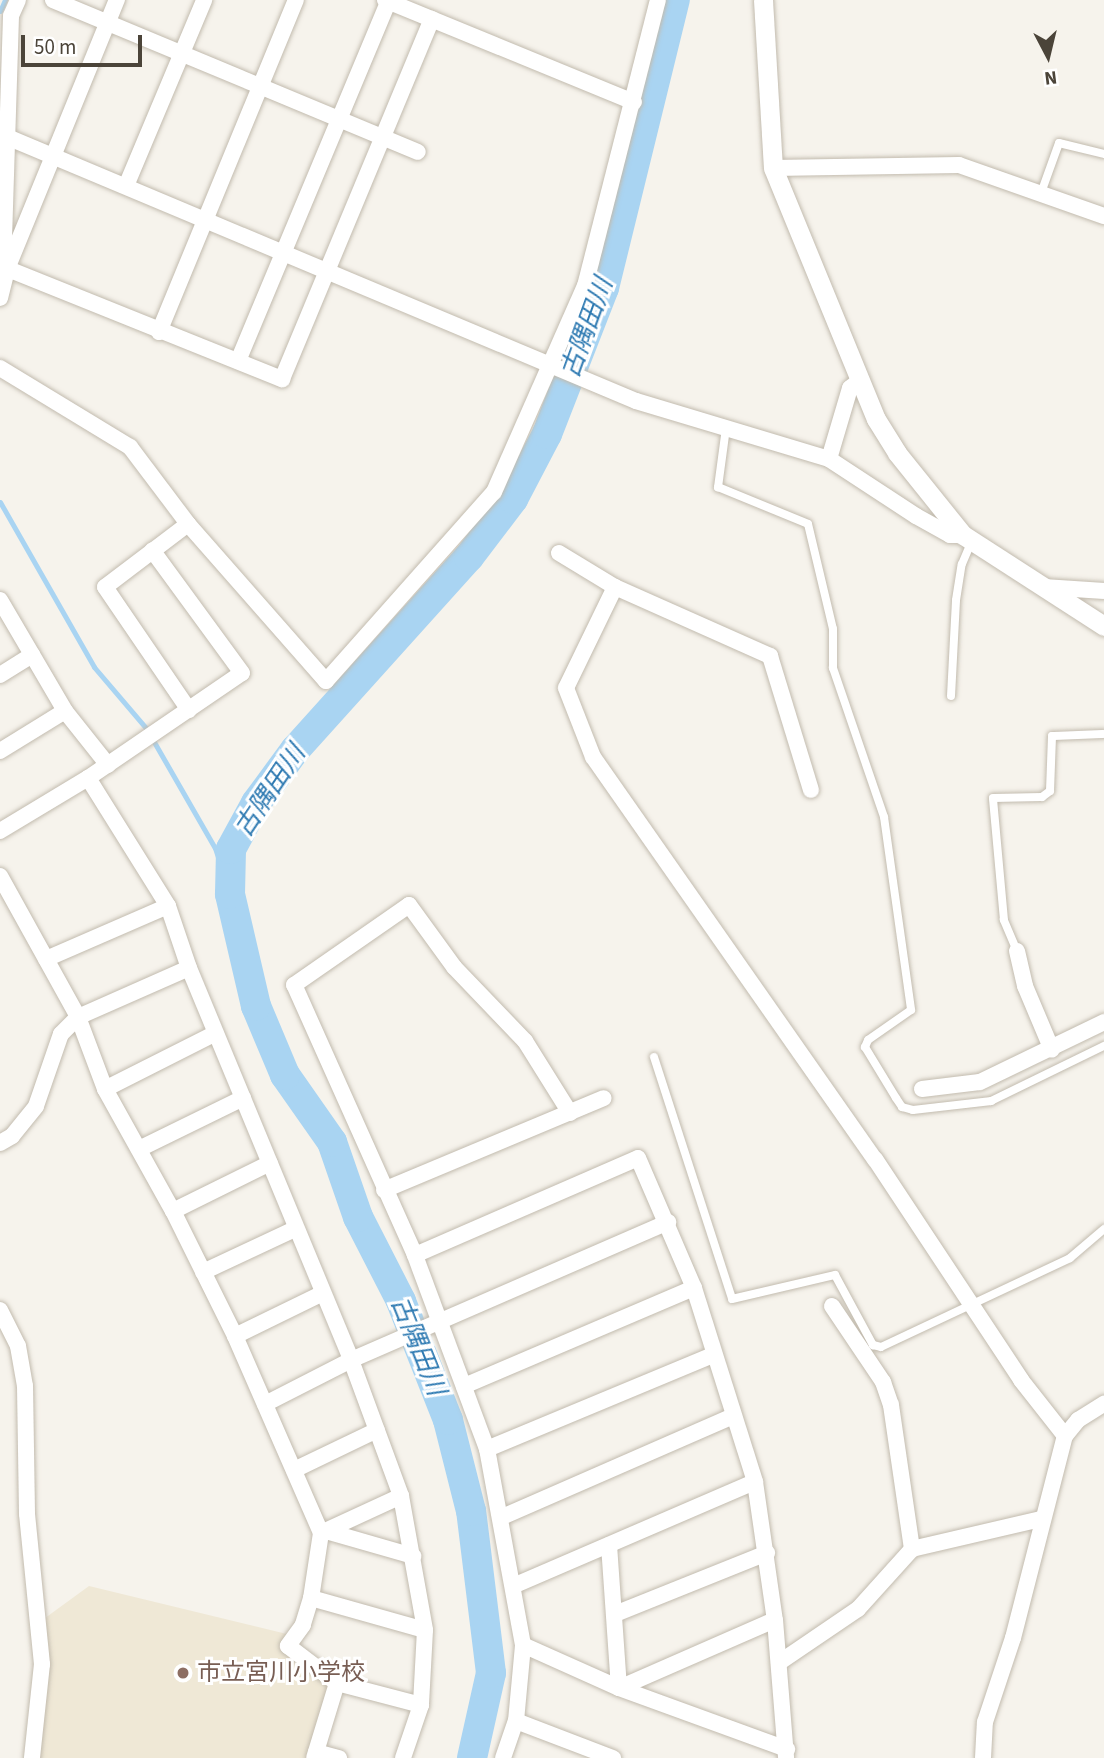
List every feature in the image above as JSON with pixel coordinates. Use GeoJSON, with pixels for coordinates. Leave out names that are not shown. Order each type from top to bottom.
{"type":"FeatureCollection","features":[{"type":"Feature","properties":{"kind":"street"},"geometry":{"type":"LineString","coordinates":[[18,0],[11,16],[3,135],[3,267],[159,332],[282,379],[432,19]]}},
{"type":"Feature","properties":{"kind":"street"},"geometry":{"type":"LineString","coordinates":[[53,0],[260,89],[418,152]]}},
{"type":"Feature","properties":{"kind":"street"},"geometry":{"type":"LineString","coordinates":[[0,298],[7,269],[117,0]]}},
{"type":"Feature","properties":{"kind":"street"},"geometry":{"type":"LineString","coordinates":[[126,186],[204,0]]}},
{"type":"Feature","properties":{"kind":"street"},"geometry":{"type":"LineString","coordinates":[[159,332],[296,0]]}},
{"type":"Feature","properties":{"kind":"street"},"geometry":{"type":"LineString","coordinates":[[0,368],[130,447],[188,524],[326,681],[494,492],[586,286],[634,102],[657,0]]}},
{"type":"Feature","properties":{"kind":"street"},"geometry":{"type":"LineString","coordinates":[[763,0],[768,144],[773,168],[859,381],[897,453],[968,538],[1038,587],[1104,626]]}},
{"type":"Feature","properties":{"kind":"street"},"geometry":{"type":"LineString","coordinates":[[238,361],[386,1],[634,102]]}},
{"type":"Feature","properties":{"kind":"street"},"geometry":{"type":"LineString","coordinates":[[3,135],[636,401],[830,458],[916,516],[950,535],[968,538]]}},
{"type":"Feature","properties":{"kind":"street"},"geometry":{"type":"LineString","coordinates":[[773,168],[959,165],[1104,216]]}},
{"type":"Feature","properties":{"kind":"street"},"geometry":{"type":"LineString","coordinates":[[830,458],[849,388],[859,381]]}},
{"type":"Feature","properties":{"kind":"street"},"geometry":{"type":"LineString","coordinates":[[188,524],[105,587],[189,710]]}},
{"type":"Feature","properties":{"kind":"street"},"geometry":{"type":"LineString","coordinates":[[0,831],[108,765],[242,673],[152,550]]}},
{"type":"Feature","properties":{"kind":"street"},"geometry":{"type":"LineString","coordinates":[[559,553],[615,587],[770,656],[811,790]]}},
{"type":"Feature","properties":{"kind":"street"},"geometry":{"type":"LineString","coordinates":[[615,587],[566,688],[593,757],[972,1301],[1021,1380],[1065,1436]]}},
{"type":"Feature","properties":{"kind":"street"},"geometry":{"type":"LineString","coordinates":[[1038,587],[1104,591]]}},
{"type":"Feature","properties":{"kind":"street"},"geometry":{"type":"LineString","coordinates":[[0,600],[65,711],[108,765]]}},
{"type":"Feature","properties":{"kind":"street"},"geometry":{"type":"LineString","coordinates":[[0,675],[32,655]]}},
{"type":"Feature","properties":{"kind":"street"},"geometry":{"type":"LineString","coordinates":[[0,751],[65,711]]}},
{"type":"Feature","properties":{"kind":"street"},"geometry":{"type":"LineString","coordinates":[[88,778],[168,906],[189,968],[321,1294],[351,1360],[401,1496],[425,1630],[421,1705],[402,1758]]}},
{"type":"Feature","properties":{"kind":"street"},"geometry":{"type":"LineString","coordinates":[[0,876],[6,896],[46,959],[78,1017],[105,1089],[173,1211],[235,1336],[324,1532],[303,1625],[288,1646],[337,1683],[421,1705]]}},
{"type":"Feature","properties":{"kind":"street"},"geometry":{"type":"LineString","coordinates":[[503,1758],[516,1721],[523,1645],[502,1517],[487,1449],[437,1322],[415,1255],[294,985],[409,905],[454,967],[525,1041],[570,1113]]}},
{"type":"Feature","properties":{"kind":"street"},"geometry":{"type":"LineString","coordinates":[[46,959],[168,906]]}},
{"type":"Feature","properties":{"kind":"street"},"geometry":{"type":"LineString","coordinates":[[1017,951],[1025,986],[1052,1050]]}},
{"type":"Feature","properties":{"kind":"street"},"geometry":{"type":"LineString","coordinates":[[0,1143],[12,1136],[36,1106],[61,1034],[78,1017],[189,968]]}},
{"type":"Feature","properties":{"kind":"street"},"geometry":{"type":"LineString","coordinates":[[922,1089],[980,1082],[1052,1050],[1104,1022]]}},
{"type":"Feature","properties":{"kind":"street"},"geometry":{"type":"LineString","coordinates":[[105,1089],[216,1033]]}},
{"type":"Feature","properties":{"kind":"street"},"geometry":{"type":"LineString","coordinates":[[139,1149],[243,1098]]}},
{"type":"Feature","properties":{"kind":"street"},"geometry":{"type":"LineString","coordinates":[[384,1190],[604,1098]]}},
{"type":"Feature","properties":{"kind":"street"},"geometry":{"type":"LineString","coordinates":[[415,1255],[638,1158],[668,1222],[694,1288],[755,1482],[767,1553],[780,1662],[786,1754],[619,1688],[523,1645]]}},
{"type":"Feature","properties":{"kind":"street"},"geometry":{"type":"LineString","coordinates":[[173,1211],[270,1163]]}},
{"type":"Feature","properties":{"kind":"street"},"geometry":{"type":"LineString","coordinates":[[265,1404],[351,1360],[668,1222]]}},
{"type":"Feature","properties":{"kind":"street"},"geometry":{"type":"LineString","coordinates":[[203,1272],[295,1229]]}},
{"type":"Feature","properties":{"kind":"street"},"geometry":{"type":"LineString","coordinates":[[464,1386],[694,1288]]}},
{"type":"Feature","properties":{"kind":"street"},"geometry":{"type":"LineString","coordinates":[[235,1336],[321,1294]]}},
{"type":"Feature","properties":{"kind":"street"},"geometry":{"type":"LineString","coordinates":[[832,1306],[883,1382],[891,1405],[912,1549]]}},
{"type":"Feature","properties":{"kind":"street"},"geometry":{"type":"LineString","coordinates":[[0,1310],[18,1346],[25,1386],[27,1514],[42,1664],[32,1758]]}},
{"type":"Feature","properties":{"kind":"street"},"geometry":{"type":"LineString","coordinates":[[487,1449],[713,1355]]}},
{"type":"Feature","properties":{"kind":"street"},"geometry":{"type":"LineString","coordinates":[[983,1758],[985,1722],[1013,1638],[1041,1519],[1065,1436],[1078,1420],[1104,1404]]}},
{"type":"Feature","properties":{"kind":"street"},"geometry":{"type":"LineString","coordinates":[[502,1517],[733,1416]]}},
{"type":"Feature","properties":{"kind":"street"},"geometry":{"type":"LineString","coordinates":[[294,1470],[376,1430]]}},
{"type":"Feature","properties":{"kind":"street"},"geometry":{"type":"LineString","coordinates":[[513,1586],[755,1482]]}},
{"type":"Feature","properties":{"kind":"street"},"geometry":{"type":"LineString","coordinates":[[324,1532],[401,1496]]}},
{"type":"Feature","properties":{"kind":"street"},"geometry":{"type":"LineString","coordinates":[[780,1662],[858,1609],[912,1549],[1041,1519]]}},
{"type":"Feature","properties":{"kind":"street"},"geometry":{"type":"LineString","coordinates":[[324,1532],[413,1556]]}},
{"type":"Feature","properties":{"kind":"street"},"geometry":{"type":"LineString","coordinates":[[609,1545],[619,1688]]}},
{"type":"Feature","properties":{"kind":"street"},"geometry":{"type":"LineString","coordinates":[[615,1614],[767,1553]]}},
{"type":"Feature","properties":{"kind":"street"},"geometry":{"type":"LineString","coordinates":[[311,1598],[425,1630]]}},
{"type":"Feature","properties":{"kind":"street"},"geometry":{"type":"LineString","coordinates":[[619,1688],[775,1620]]}},
{"type":"Feature","properties":{"kind":"street"},"geometry":{"type":"LineString","coordinates":[[337,1683],[315,1755],[339,1758]]}},
{"type":"Feature","properties":{"kind":"street"},"geometry":{"type":"LineString","coordinates":[[516,1721],[613,1758]]}},
{"type":"Feature","properties":{"kind":"lane"},"geometry":{"type":"LineString","coordinates":[[1041,193],[1059,143],[1104,154]]}},
{"type":"Feature","properties":{"kind":"lane"},"geometry":{"type":"LineString","coordinates":[[726,428],[718,487],[808,524],[833,629],[833,668],[884,817],[911,1010],[868,1040],[865,1047],[896,1098],[902,1107],[913,1110],[991,1101],[1104,1046]]}},
{"type":"Feature","properties":{"kind":"lane"},"geometry":{"type":"LineString","coordinates":[[951,696],[956,600],[968,538]]}},
{"type":"Feature","properties":{"kind":"lane"},"geometry":{"type":"LineString","coordinates":[[1017,951],[1004,920],[993,798],[1042,797],[1050,791],[1052,736],[1104,734]]}},
{"type":"Feature","properties":{"kind":"lane"},"geometry":{"type":"LineString","coordinates":[[654,1057],[732,1299],[835,1275],[873,1345],[881,1347],[972,1301],[1070,1258],[1104,1228]]}},
{"type":"Feature","properties":{"kind":"shaded area","name":"市立宮川小学校"},"geometry":{"type":"Polygon","coordinates":[[[89,1586],[295,1636],[288,1646],[337,1683],[314,1758],[32,1758],[41,1621],[89,1586]]]}},
{"type":"Feature","properties":{"kind":"waterway"},"geometry":{"type":"LineString","coordinates":[[0,11],[5,0]]}},
{"type":"Feature","properties":{"kind":"waterway","name":"古隅田川"},"geometry":{"type":"LineString","coordinates":[[472,1758],[491,1673],[471,1511],[448,1420],[401,1301],[358,1217],[332,1142],[285,1075],[256,1006],[230,894],[231,849],[256,803],[295,750],[469,557],[513,499],[547,434],[604,288],[675,0]]}},
{"type":"Feature","properties":{"kind":"waterway"},"geometry":{"type":"LineString","coordinates":[[0,502],[94,667],[146,728],[215,848],[230,894]]}},
{"type":"Feature","properties":{"kind":"place","name":"市立宮川小学校"},"geometry":{"type":"Point","coordinates":[183,1673]}}]}
